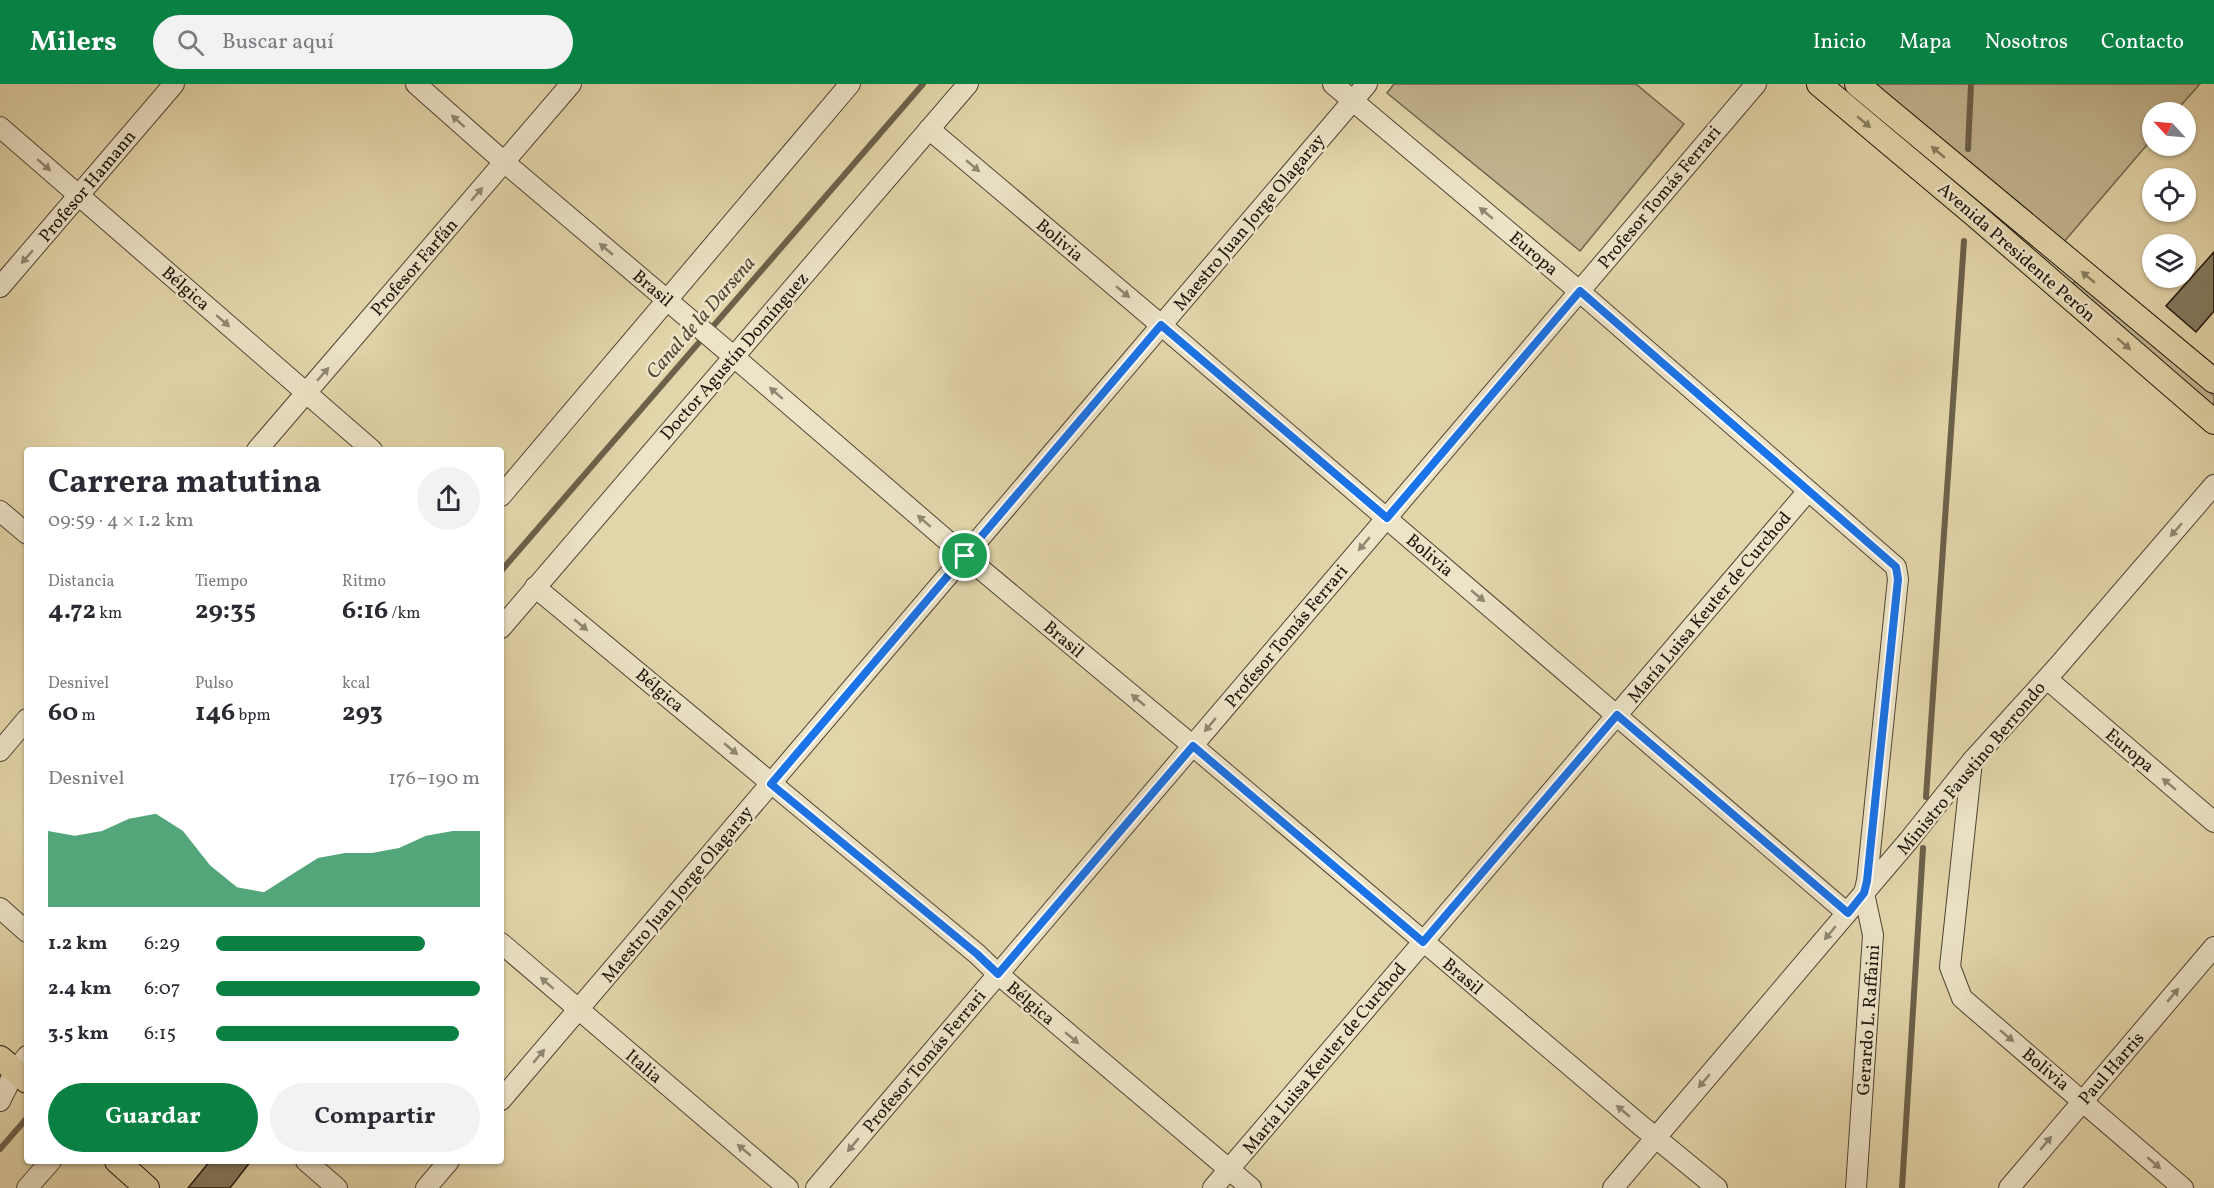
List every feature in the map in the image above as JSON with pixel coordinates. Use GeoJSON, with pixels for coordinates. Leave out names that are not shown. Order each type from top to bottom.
{"type":"FeatureCollection","features":[{"type":"Feature","properties":{"kind":"main road","name":"Avenida Presidente Perón"},"geometry":{"type":"LineString","coordinates":[[1819,84],[2214,422]]}},
{"type":"Feature","properties":{"kind":"main road","name":"Avenida Presidente Perón"},"geometry":{"type":"LineString","coordinates":[[1857,84],[2214,381]]}},
{"type":"Feature","properties":{"kind":"main road"},"geometry":{"type":"LineString","coordinates":[[2039,270],[2056,250]]}},
{"type":"Feature","properties":{"kind":"main road"},"geometry":{"type":"LineString","coordinates":[[120,1164],[147,1188]]}},
{"type":"Feature","properties":{"kind":"street","name":"Profesor Hamann"},"geometry":{"type":"LineString","coordinates":[[0,287],[174,84]]}},
{"type":"Feature","properties":{"kind":"street","name":"Brasil"},"geometry":{"type":"LineString","coordinates":[[416,84],[965,556],[1717,1188]]}},
{"type":"Feature","properties":{"kind":"street","name":"Profesor Farfán"},"geometry":{"type":"LineString","coordinates":[[260,447],[571,84]]}},
{"type":"Feature","properties":{"kind":"street"},"geometry":{"type":"LineString","coordinates":[[504,492],[850,84]]}},
{"type":"Feature","properties":{"kind":"street","name":"Doctor Agustín Domínguez"},"geometry":{"type":"LineString","coordinates":[[504,624],[968,84]]}},
{"type":"Feature","properties":{"kind":"street","name":"Europa"},"geometry":{"type":"LineString","coordinates":[[1333,84],[1580,291],[1896,567]]}},
{"type":"Feature","properties":{"kind":"street","name":"Maestro Juan Jorge Olagaray"},"geometry":{"type":"LineString","coordinates":[[504,1096],[1367,84]]}},
{"type":"Feature","properties":{"kind":"street","name":"Profesor Tomás Ferrari"},"geometry":{"type":"LineString","coordinates":[[816,1188],[1756,84]]}},
{"type":"Feature","properties":{"kind":"street","name":"Bélgica"},"geometry":{"type":"LineString","coordinates":[[0,127],[369,447]]}},
{"type":"Feature","properties":{"kind":"street","name":"Bolivia"},"geometry":{"type":"LineString","coordinates":[[929,129],[1848,913]]}},
{"type":"Feature","properties":{"kind":"street","name":"Ministro Faustino Berrondo"},"geometry":{"type":"LineString","coordinates":[[1613,1188],[1848,913],[1972,761],[2047,679],[2214,485]]}},
{"type":"Feature","properties":{"kind":"street","name":"María Luisa Keuter de Curchod"},"geometry":{"type":"LineString","coordinates":[[1213,1188],[1808,491]]}},
{"type":"Feature","properties":{"kind":"street"},"geometry":{"type":"LineString","coordinates":[[0,511],[24,531]]}},
{"type":"Feature","properties":{"kind":"street","name":"Gerardo L. Raffaini"},"geometry":{"type":"LineString","coordinates":[[1856,1188],[1873,935],[1864,893],[1898,579],[1896,567]]}},
{"type":"Feature","properties":{"kind":"street","name":"Bélgica"},"geometry":{"type":"LineString","coordinates":[[536,587],[977,954],[1251,1188]]}},
{"type":"Feature","properties":{"kind":"street","name":"Europa"},"geometry":{"type":"LineString","coordinates":[[2047,679],[2214,822]]}},
{"type":"Feature","properties":{"kind":"street"},"geometry":{"type":"LineString","coordinates":[[0,751],[24,723]]}},
{"type":"Feature","properties":{"kind":"street","name":"Bolivia"},"geometry":{"type":"LineString","coordinates":[[1972,761],[1950,967],[1962,998],[2183,1188]]}},
{"type":"Feature","properties":{"kind":"street"},"geometry":{"type":"LineString","coordinates":[[0,908],[24,929]]}},
{"type":"Feature","properties":{"kind":"street","name":"Italia"},"geometry":{"type":"LineString","coordinates":[[504,946],[788,1188]]}},
{"type":"Feature","properties":{"kind":"street","name":"Paul Harris"},"geometry":{"type":"LineString","coordinates":[[2008,1188],[2214,947]]}},
{"type":"Feature","properties":{"kind":"street"},"geometry":{"type":"LineString","coordinates":[[0,1101],[17,1067]]}},
{"type":"Feature","properties":{"kind":"street"},"geometry":{"type":"LineString","coordinates":[[27,1188],[48,1164]]}},
{"type":"Feature","properties":{"kind":"street"},"geometry":{"type":"LineString","coordinates":[[309,1164],[337,1188]]}},
{"type":"Feature","properties":{"kind":"street"},"geometry":{"type":"LineString","coordinates":[[426,1188],[446,1164]]}},
{"type":"Feature","properties":{"kind":"shaded area"},"geometry":{"type":"Polygon","coordinates":[[[1394,84],[1636,84],[1684,124],[1580,251],[1387,93],[1394,84]]]}},
{"type":"Feature","properties":{"kind":"shaded area"},"geometry":{"type":"Polygon","coordinates":[[[1873,84],[2200,84],[2184,102],[2142,102],[2142,151],[2063,243],[1873,84]]]}},
{"type":"Feature","properties":{"kind":"shaded area"},"geometry":{"type":"Polygon","coordinates":[[[2077,279],[2214,396],[2214,406],[2072,285],[2077,279]]]}},
{"type":"Feature","properties":{"kind":"building"},"geometry":{"type":"Polygon","coordinates":[[[2214,252],[2214,311],[2196,332],[2166,306],[2182,288],[2196,288],[2196,272],[2214,252]]]}},
{"type":"Feature","properties":{"kind":"building"},"geometry":{"type":"Polygon","coordinates":[[[208,1164],[249,1164],[230,1188],[188,1188],[208,1164]]]}},
{"type":"Feature","properties":{"kind":"waterway","name":"Canal de la Darsena"},"geometry":{"type":"LineString","coordinates":[[504,568],[923,84]]}},
{"type":"Feature","properties":{"kind":"waterway"},"geometry":{"type":"LineString","coordinates":[[1968,149],[1971,84]]}},
{"type":"Feature","properties":{"kind":"waterway"},"geometry":{"type":"LineString","coordinates":[[1926,797],[1964,241]]}},
{"type":"Feature","properties":{"kind":"waterway"},"geometry":{"type":"LineString","coordinates":[[1902,1188],[1923,848]]}},
{"type":"Feature","properties":{"kind":"waterway","name":"Canal de la Darsena"},"geometry":{"type":"LineString","coordinates":[[0,1149],[24,1121]]}},
{"type":"Feature","properties":{"kind":"route"},"geometry":{"type":"LineString","coordinates":[[1580,291],[1896,567],[1898,579],[1864,893],[1848,913],[1617,715],[1423,942],[1193,746],[998,974],[977,954],[771,784],[965,556],[1161,325],[1387,518],[1580,291]]}}]}
